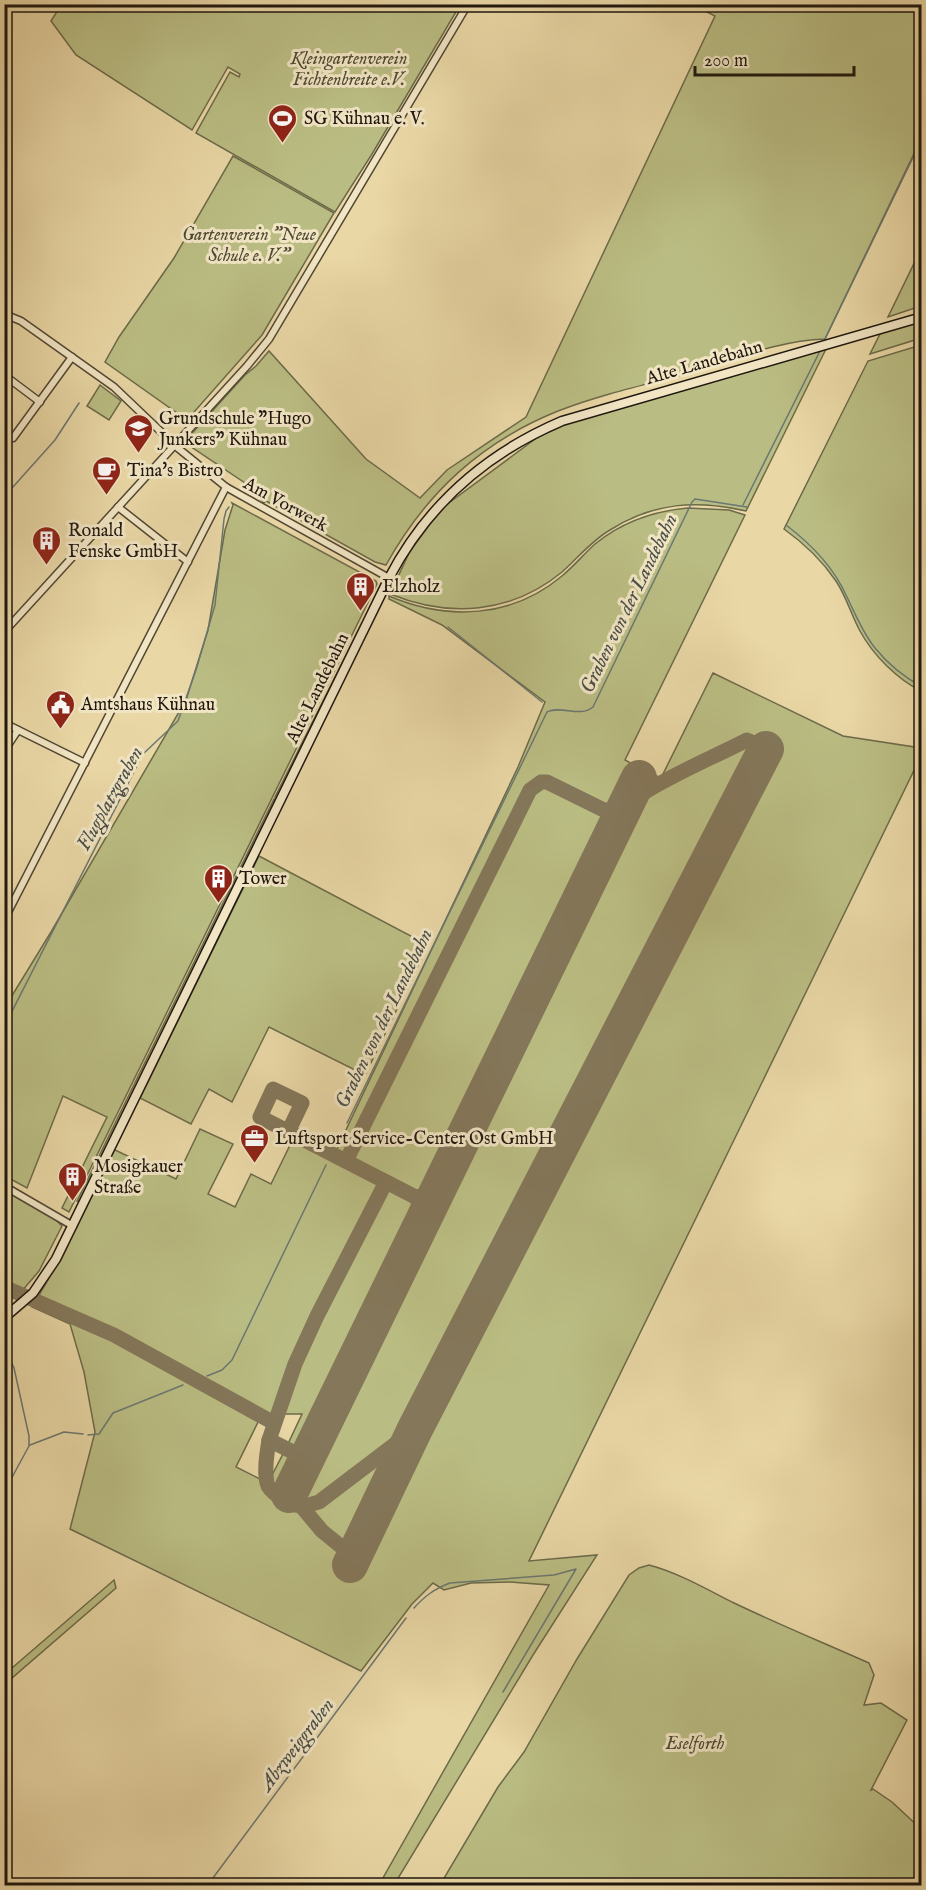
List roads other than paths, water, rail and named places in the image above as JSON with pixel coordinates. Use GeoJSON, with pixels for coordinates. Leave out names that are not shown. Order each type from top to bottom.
{"type":"FeatureCollection","features":[{"type":"Feature","properties":{"kind":"main road","name":"Alte Landebahn"},"geometry":{"type":"LineString","coordinates":[[4,1318],[18,1308],[39,1286],[51,1268],[389,578],[415,536],[445,499],[485,463],[517,442],[562,421],[921,317]]}},
{"type":"Feature","properties":{"kind":"street"},"geometry":{"type":"LineString","coordinates":[[4,632],[251,362],[272,335],[468,4]]}},
{"type":"Feature","properties":{"kind":"street","name":"Am Vorwerk"},"geometry":{"type":"LineString","coordinates":[[4,314],[21,321],[125,396],[175,445],[226,487],[389,578]]}},
{"type":"Feature","properties":{"kind":"street"},"geometry":{"type":"LineString","coordinates":[[4,434],[12,438],[72,357]]}},
{"type":"Feature","properties":{"kind":"street"},"geometry":{"type":"LineString","coordinates":[[4,375],[40,402]]}},
{"type":"Feature","properties":{"kind":"street"},"geometry":{"type":"LineString","coordinates":[[4,920],[226,487]]}},
{"type":"Feature","properties":{"kind":"street"},"geometry":{"type":"LineString","coordinates":[[118,507],[188,562]]}},
{"type":"Feature","properties":{"kind":"street"},"geometry":{"type":"LineString","coordinates":[[4,723],[85,763]]}},
{"type":"Feature","properties":{"kind":"street"},"geometry":{"type":"LineString","coordinates":[[4,752],[18,730]]}},
{"type":"Feature","properties":{"kind":"street"},"geometry":{"type":"LineString","coordinates":[[4,1186],[72,1226]]}},
{"type":"Feature","properties":{"kind":"waterway","name":"Graben von der Landebahn"},"geometry":{"type":"LineString","coordinates":[[824,341],[922,139]]}},
{"type":"Feature","properties":{"kind":"waterway","name":"Graben von der Landebahn"},"geometry":{"type":"LineString","coordinates":[[743,505],[820,351]]}},
{"type":"Feature","properties":{"kind":"waterway"},"geometry":{"type":"LineString","coordinates":[[4,497],[55,440],[79,403]]}},
{"type":"Feature","properties":{"kind":"waterway","name":"Graben von der Landebahn"},"geometry":{"type":"LineString","coordinates":[[347,1123],[547,712],[552,710],[576,712],[593,707],[692,502],[695,499],[747,507]]}},
{"type":"Feature","properties":{"kind":"waterway","name":"Flugplatzgraben"},"geometry":{"type":"LineString","coordinates":[[4,1027],[143,754],[178,721],[215,605],[224,519],[229,507]]}},
{"type":"Feature","properties":{"kind":"waterway"},"geometry":{"type":"LineString","coordinates":[[786,525],[813,548],[828,565],[841,584],[862,629],[875,648],[897,670],[922,687]]}},
{"type":"Feature","properties":{"kind":"waterway"},"geometry":{"type":"LineString","coordinates":[[448,627],[542,702]]}},
{"type":"Feature","properties":{"kind":"waterway","name":"Graben von der Landebahn"},"geometry":{"type":"LineString","coordinates":[[207,1376],[222,1370],[232,1360],[326,1165]]}},
{"type":"Feature","properties":{"kind":"waterway","name":"Flugplatzgraben"},"geometry":{"type":"LineString","coordinates":[[4,1346],[14,1368],[29,1436],[29,1446],[4,1492]]}},
{"type":"Feature","properties":{"kind":"waterway","name":"Graben von der Landebahn"},"geometry":{"type":"LineString","coordinates":[[88,1435],[99,1434],[113,1413],[183,1385]]}},
{"type":"Feature","properties":{"kind":"waterway","name":"Graben von der Landebahn"},"geometry":{"type":"LineString","coordinates":[[30,1445],[64,1432],[83,1434]]}},
{"type":"Feature","properties":{"kind":"waterway","name":"Abzweiggraben"},"geometry":{"type":"LineString","coordinates":[[414,1608],[430,1593],[450,1583],[554,1575],[576,1569],[503,1692]]}},
{"type":"Feature","properties":{"kind":"waterway","name":"Abzweiggraben"},"geometry":{"type":"LineString","coordinates":[[207,1886],[406,1618]]}},
{"type":"Feature","properties":{"kind":"place","name":"SG Kühnau e. V."},"geometry":{"type":"Point","coordinates":[283,144]}},
{"type":"Feature","properties":{"kind":"place","name":"Grundschule \"Hugo Junkers\" Kühnau"},"geometry":{"type":"Point","coordinates":[138,454]}},
{"type":"Feature","properties":{"kind":"place","name":"Tina's Bistro"},"geometry":{"type":"Point","coordinates":[106,496]}},
{"type":"Feature","properties":{"kind":"place","name":"Ronald Fenske GmbH"},"geometry":{"type":"Point","coordinates":[47,566]}},
{"type":"Feature","properties":{"kind":"place","name":"Elzholz"},"geometry":{"type":"Point","coordinates":[361,612]}},
{"type":"Feature","properties":{"kind":"place","name":"Amtshaus Kühnau"},"geometry":{"type":"Point","coordinates":[60,730]}},
{"type":"Feature","properties":{"kind":"place","name":"Tower"},"geometry":{"type":"Point","coordinates":[218,904]}},
{"type":"Feature","properties":{"kind":"place","name":"Luftsport Service-Center Ost GmbH"},"geometry":{"type":"Point","coordinates":[254,1164]}},
{"type":"Feature","properties":{"kind":"place","name":"Mosigkauer Straße"},"geometry":{"type":"Point","coordinates":[73,1202]}},
{"type":"Feature","properties":{"kind":"park label","name":"Kleingartenverein Fichtenbreite e.V."},"geometry":{"type":"Point","coordinates":[349,68]}},
{"type":"Feature","properties":{"kind":"park label","name":"Gartenverein \"Neue Schule e. V.\""},"geometry":{"type":"Point","coordinates":[249,244]}},
{"type":"Feature","properties":{"kind":"park label","name":"Eselforth"},"geometry":{"type":"Point","coordinates":[695,1743]}}]}
